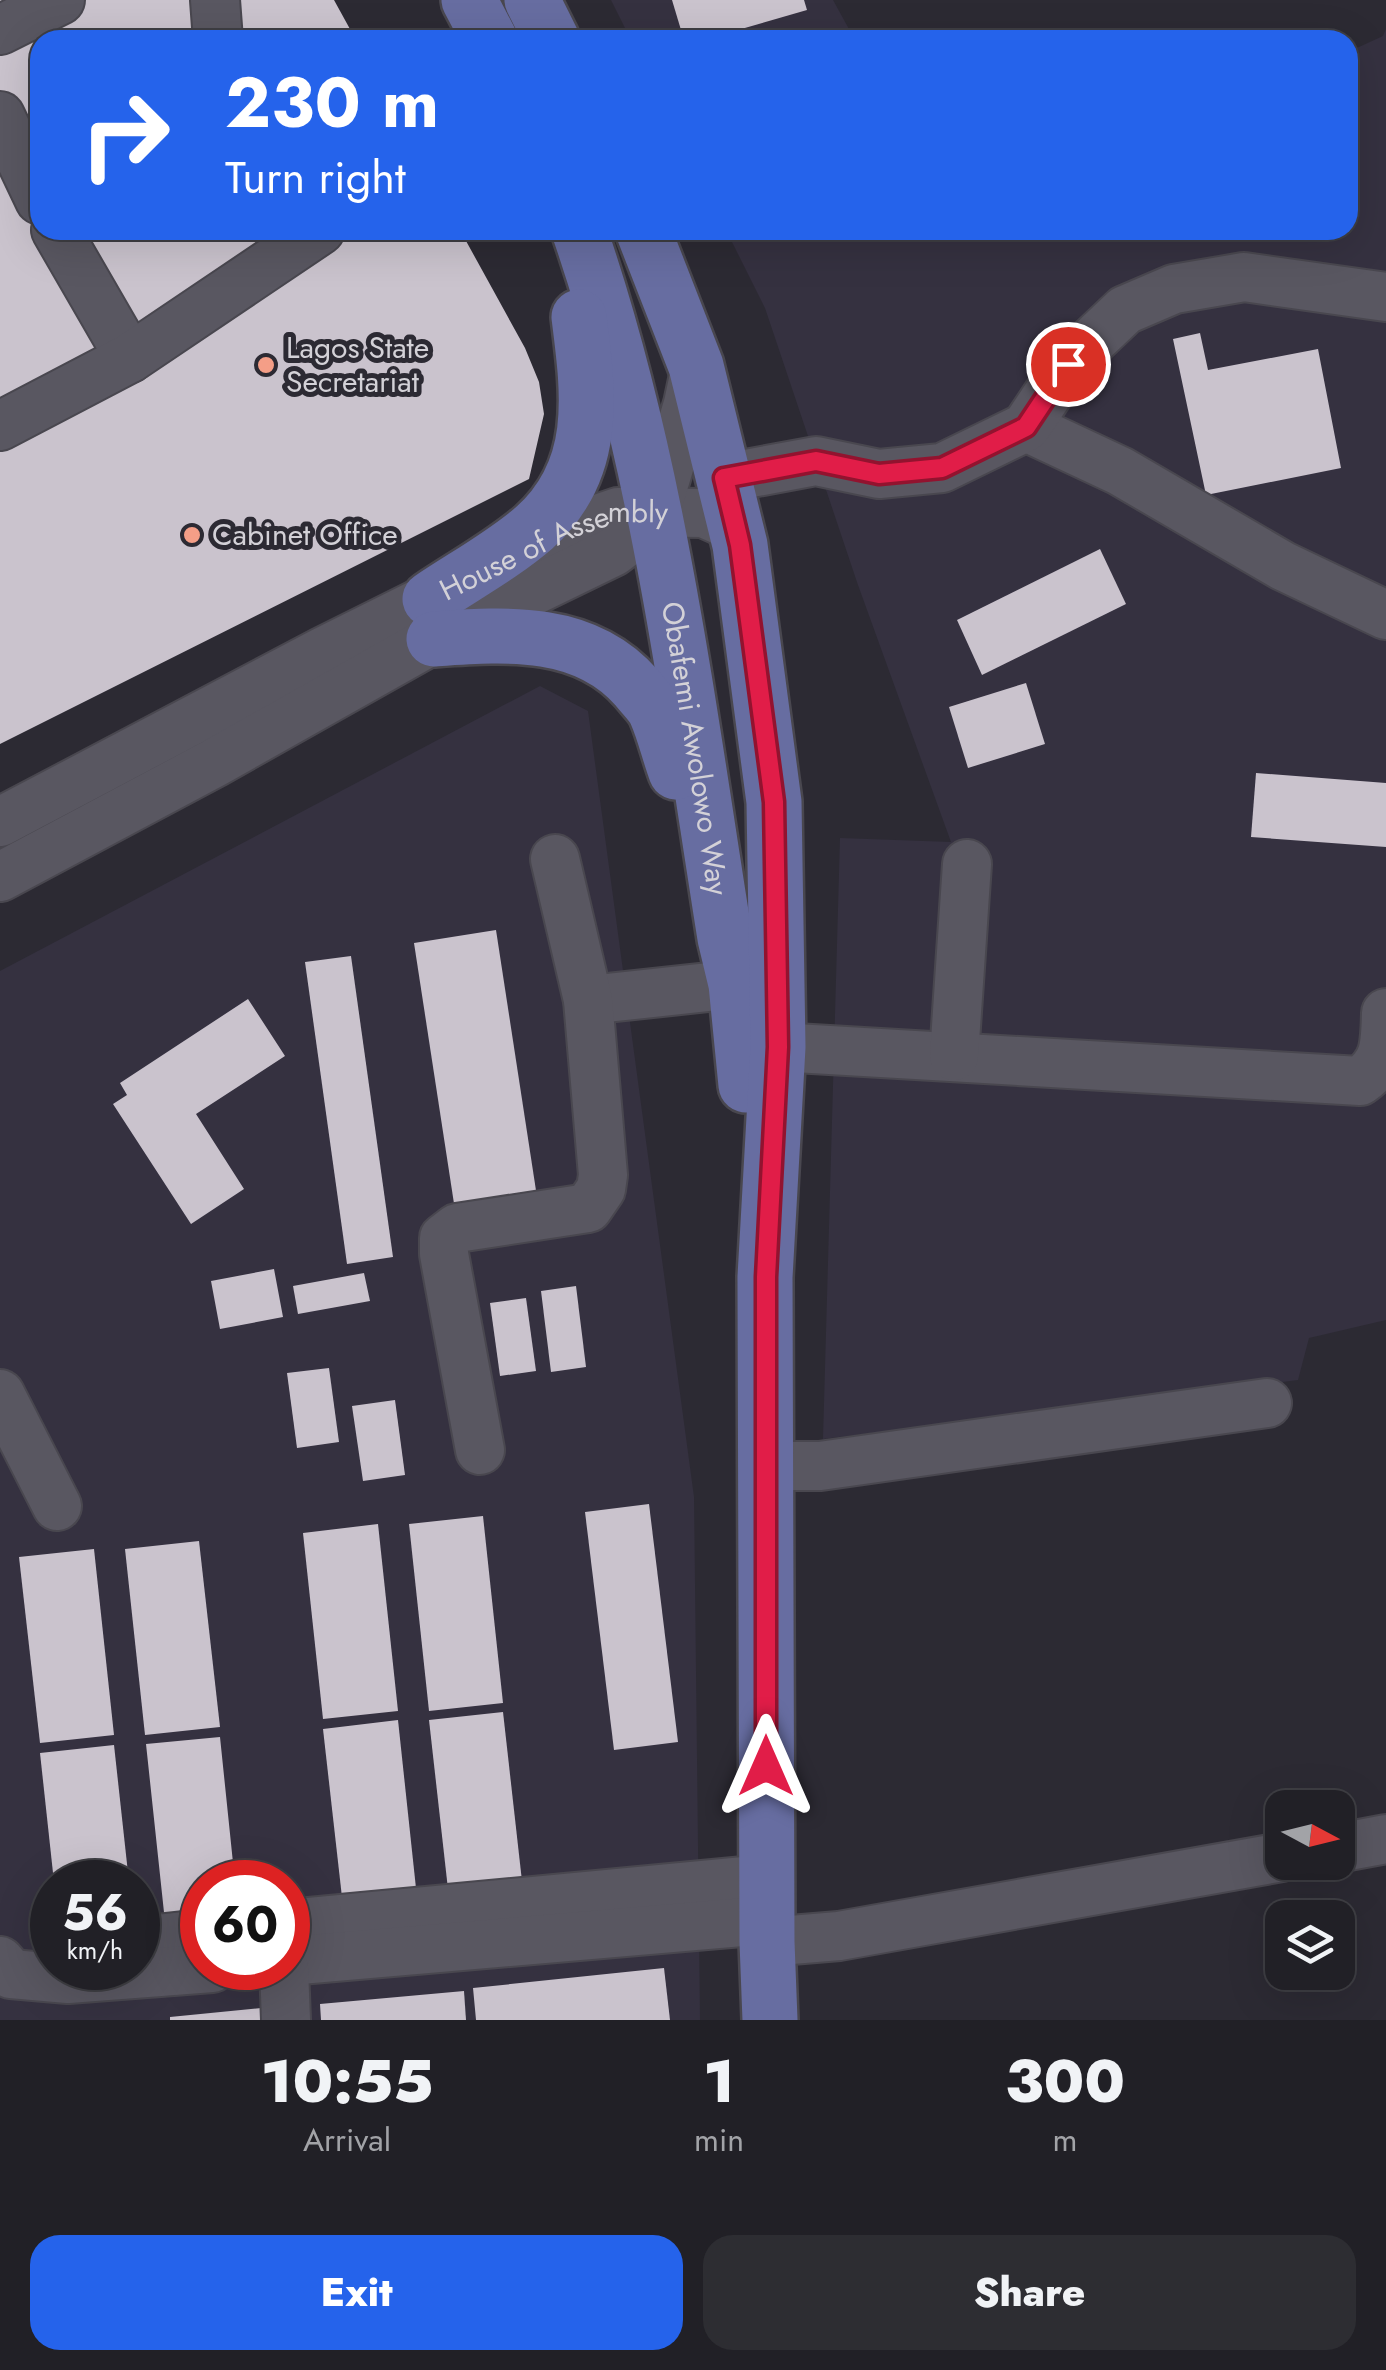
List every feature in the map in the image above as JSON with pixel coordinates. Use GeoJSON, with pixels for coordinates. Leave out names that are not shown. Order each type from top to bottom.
{"type":"FeatureCollection","features":[{"type":"Feature","properties":{"kind":"main road"},"geometry":{"type":"LineString","coordinates":[[469,0],[485,30]]}},
{"type":"Feature","properties":{"kind":"main road"},"geometry":{"type":"LineString","coordinates":[[532,0],[547,30]]}},
{"type":"Feature","properties":{"kind":"main road"},"geometry":{"type":"LineString","coordinates":[[432,619],[534,528],[568,488],[585,439],[588,388],[569,240]]}},
{"type":"Feature","properties":{"kind":"main road","name":"Obafemi Awolowo Way"},"geometry":{"type":"LineString","coordinates":[[581,240],[624,378],[673,609],[731,961],[766,1277]]}},
{"type":"Feature","properties":{"kind":"main road","name":"Obafemi Awolowo Way"},"geometry":{"type":"LineString","coordinates":[[648,240],[696,366],[740,545],[774,802],[778,1047],[766,1277],[770,2020]]}},
{"type":"Feature","properties":{"kind":"main road"},"geometry":{"type":"LineString","coordinates":[[432,619],[504,634],[548,638],[586,649],[623,672],[655,710],[678,778],[698,890],[731,961]]}},
{"type":"Feature","properties":{"kind":"street"},"geometry":{"type":"LineString","coordinates":[[0,30],[60,0]]}},
{"type":"Feature","properties":{"kind":"street"},"geometry":{"type":"LineString","coordinates":[[216,0],[218,30]]}},
{"type":"Feature","properties":{"kind":"street"},"geometry":{"type":"LineString","coordinates":[[0,116],[30,165]]}},
{"type":"Feature","properties":{"kind":"street"},"geometry":{"type":"LineString","coordinates":[[76,240],[130,358]]}},
{"type":"Feature","properties":{"kind":"street"},"geometry":{"type":"LineString","coordinates":[[0,426],[130,358],[305,240]]}},
{"type":"Feature","properties":{"kind":"street"},"geometry":{"type":"LineString","coordinates":[[696,366],[655,514],[704,513],[816,461],[879,474],[942,468],[1026,427],[1068,364],[1125,310],[1174,290],[1244,277],[1386,297]]}},
{"type":"Feature","properties":{"kind":"street"},"geometry":{"type":"LineString","coordinates":[[1026,427],[1120,471],[1284,566],[1386,614]]}},
{"type":"Feature","properties":{"kind":"street","name":"House of Assembly"},"geometry":{"type":"LineString","coordinates":[[0,822],[324,651],[432,619],[613,552],[655,514]]}},
{"type":"Feature","properties":{"kind":"street","name":"House of Assembly"},"geometry":{"type":"LineString","coordinates":[[0,877],[197,772],[432,619]]}},
{"type":"Feature","properties":{"kind":"street"},"geometry":{"type":"LineString","coordinates":[[480,1450],[444,1238],[457,1228],[588,1208],[601,1189],[603,1175],[588,1000],[555,859]]}},
{"type":"Feature","properties":{"kind":"street"},"geometry":{"type":"LineString","coordinates":[[954,1056],[967,864]]}},
{"type":"Feature","properties":{"kind":"street"},"geometry":{"type":"LineString","coordinates":[[588,1000],[731,961]]}},
{"type":"Feature","properties":{"kind":"street"},"geometry":{"type":"LineString","coordinates":[[778,1047],[1360,1081],[1374,1072],[1385,1051],[1386,1013]]}},
{"type":"Feature","properties":{"kind":"street"},"geometry":{"type":"LineString","coordinates":[[0,1394],[58,1506]]}},
{"type":"Feature","properties":{"kind":"street"},"geometry":{"type":"LineString","coordinates":[[766,1466],[820,1466],[1267,1403]]}},
{"type":"Feature","properties":{"kind":"street"},"geometry":{"type":"LineString","coordinates":[[1355,1845],[1386,1839]]}},
{"type":"Feature","properties":{"kind":"street"},"geometry":{"type":"LineString","coordinates":[[310,1924],[767,1914],[838,1936],[1265,1861]]}},
{"type":"Feature","properties":{"kind":"street"},"geometry":{"type":"LineString","coordinates":[[310,1958],[555,1920]]}},
{"type":"Feature","properties":{"kind":"street"},"geometry":{"type":"LineString","coordinates":[[21,1963],[68,1980],[180,1971]]}},
{"type":"Feature","properties":{"kind":"street"},"geometry":{"type":"LineString","coordinates":[[285,1990],[286,2020]]}},
{"type":"Feature","properties":{"kind":"shaded area"},"geometry":{"type":"Polygon","coordinates":[[[611,0],[833,0],[850,30],[626,30],[611,0]]]}},
{"type":"Feature","properties":{"kind":"shaded area"},"geometry":{"type":"Polygon","coordinates":[[[1386,29],[1386,1320],[1309,1338],[1298,1380],[823,1439],[840,838],[951,842],[858,585],[765,308],[731,240],[1358,240],[1358,47],[1383,36],[1386,29]]]}},
{"type":"Feature","properties":{"kind":"shaded area"},"geometry":{"type":"Polygon","coordinates":[[[540,686],[588,711],[694,1497],[700,2020],[0,2020],[0,971],[540,686]]]}},
{"type":"Feature","properties":{"kind":"building","name":"Lagos State Secretariat"},"geometry":{"type":"Polygon","coordinates":[[[0,0],[334,0],[350,30],[30,30],[30,240],[466,240],[525,348],[539,382],[544,414],[529,479],[0,744],[0,0]]]}},
{"type":"Feature","properties":{"kind":"building"},"geometry":{"type":"Polygon","coordinates":[[[672,0],[804,0],[807,10],[738,30],[681,30],[672,0]]]}},
{"type":"Feature","properties":{"kind":"building"},"geometry":{"type":"Polygon","coordinates":[[[1200,333],[1208,370],[1318,349],[1341,468],[1206,495],[1173,339],[1200,333]]]}},
{"type":"Feature","properties":{"kind":"building"},"geometry":{"type":"Polygon","coordinates":[[[1100,549],[1126,604],[982,675],[957,620],[1100,549]]]}},
{"type":"Feature","properties":{"kind":"building"},"geometry":{"type":"Polygon","coordinates":[[[1026,683],[1045,744],[968,768],[949,707],[1026,683]]]}},
{"type":"Feature","properties":{"kind":"building"},"geometry":{"type":"Polygon","coordinates":[[[1256,773],[1386,783],[1386,847],[1251,837],[1256,773]]]}},
{"type":"Feature","properties":{"kind":"building"},"geometry":{"type":"Polygon","coordinates":[[[496,930],[537,1197],[455,1210],[414,943],[496,930]]]}},
{"type":"Feature","properties":{"kind":"building"},"geometry":{"type":"Polygon","coordinates":[[[351,956],[393,1257],[347,1264],[305,962],[351,956]]]}},
{"type":"Feature","properties":{"kind":"building"},"geometry":{"type":"Polygon","coordinates":[[[248,999],[285,1056],[196,1114],[244,1189],[191,1224],[113,1104],[127,1095],[120,1083],[248,999]]]}},
{"type":"Feature","properties":{"kind":"building"},"geometry":{"type":"Polygon","coordinates":[[[274,1269],[283,1317],[220,1329],[211,1281],[274,1269]]]}},
{"type":"Feature","properties":{"kind":"building"},"geometry":{"type":"Polygon","coordinates":[[[364,1273],[370,1301],[298,1314],[293,1286],[364,1273]]]}},
{"type":"Feature","properties":{"kind":"building"},"geometry":{"type":"Polygon","coordinates":[[[576,1286],[586,1367],[551,1372],[541,1291],[576,1286]]]}},
{"type":"Feature","properties":{"kind":"building"},"geometry":{"type":"Polygon","coordinates":[[[526,1298],[536,1371],[500,1376],[490,1303],[526,1298]]]}},
{"type":"Feature","properties":{"kind":"building"},"geometry":{"type":"Polygon","coordinates":[[[329,1368],[339,1442],[297,1448],[287,1373],[329,1368]]]}},
{"type":"Feature","properties":{"kind":"building"},"geometry":{"type":"Polygon","coordinates":[[[395,1400],[405,1475],[363,1481],[352,1406],[395,1400]]]}},
{"type":"Feature","properties":{"kind":"building"},"geometry":{"type":"Polygon","coordinates":[[[649,1504],[678,1742],[614,1750],[585,1512],[649,1504]]]}},
{"type":"Feature","properties":{"kind":"building"},"geometry":{"type":"Polygon","coordinates":[[[483,1516],[503,1703],[429,1711],[409,1524],[483,1516]]]}},
{"type":"Feature","properties":{"kind":"building"},"geometry":{"type":"Polygon","coordinates":[[[378,1524],[398,1711],[323,1719],[303,1533],[378,1524]]]}},
{"type":"Feature","properties":{"kind":"building"},"geometry":{"type":"Polygon","coordinates":[[[199,1541],[220,1727],[145,1735],[125,1549],[199,1541]]]}},
{"type":"Feature","properties":{"kind":"building"},"geometry":{"type":"Polygon","coordinates":[[[94,1549],[114,1735],[40,1743],[19,1557],[94,1549]]]}},
{"type":"Feature","properties":{"kind":"building"},"geometry":{"type":"Polygon","coordinates":[[[503,1712],[524,1899],[450,1907],[429,1720],[503,1712]]]}},
{"type":"Feature","properties":{"kind":"building"},"geometry":{"type":"Polygon","coordinates":[[[398,1720],[418,1907],[344,1915],[323,1729],[398,1720]]]}},
{"type":"Feature","properties":{"kind":"building"},"geometry":{"type":"Polygon","coordinates":[[[220,1737],[233,1860],[180,1860],[180,1929],[166,1931],[146,1744],[220,1737]]]}},
{"type":"Feature","properties":{"kind":"building"},"geometry":{"type":"Polygon","coordinates":[[[114,1745],[127,1860],[52,1860],[40,1753],[114,1745]]]}},
{"type":"Feature","properties":{"kind":"building"},"geometry":{"type":"Polygon","coordinates":[[[664,1968],[670,2020],[476,2020],[473,1988],[664,1968]]]}},
{"type":"Feature","properties":{"kind":"building"},"geometry":{"type":"Polygon","coordinates":[[[464,1991],[466,2020],[321,2020],[320,2004],[464,1991]]]}},
{"type":"Feature","properties":{"kind":"building"},"geometry":{"type":"Polygon","coordinates":[[[271,2007],[272,2020],[170,2020],[170,2017],[271,2007]]]}},
{"type":"Feature","properties":{"kind":"place","name":"Lagos State Secretariat"},"geometry":{"type":"Point","coordinates":[266,365]}},
{"type":"Feature","properties":{"kind":"place","name":"Cabinet Office"},"geometry":{"type":"Point","coordinates":[192,535]}},
{"type":"Feature","properties":{"kind":"route"},"geometry":{"type":"LineString","coordinates":[[766,1766],[766,1277],[778,1047],[774,802],[740,545],[724,478],[816,461],[879,474],[942,468],[1026,427],[1068,364]]}}]}
